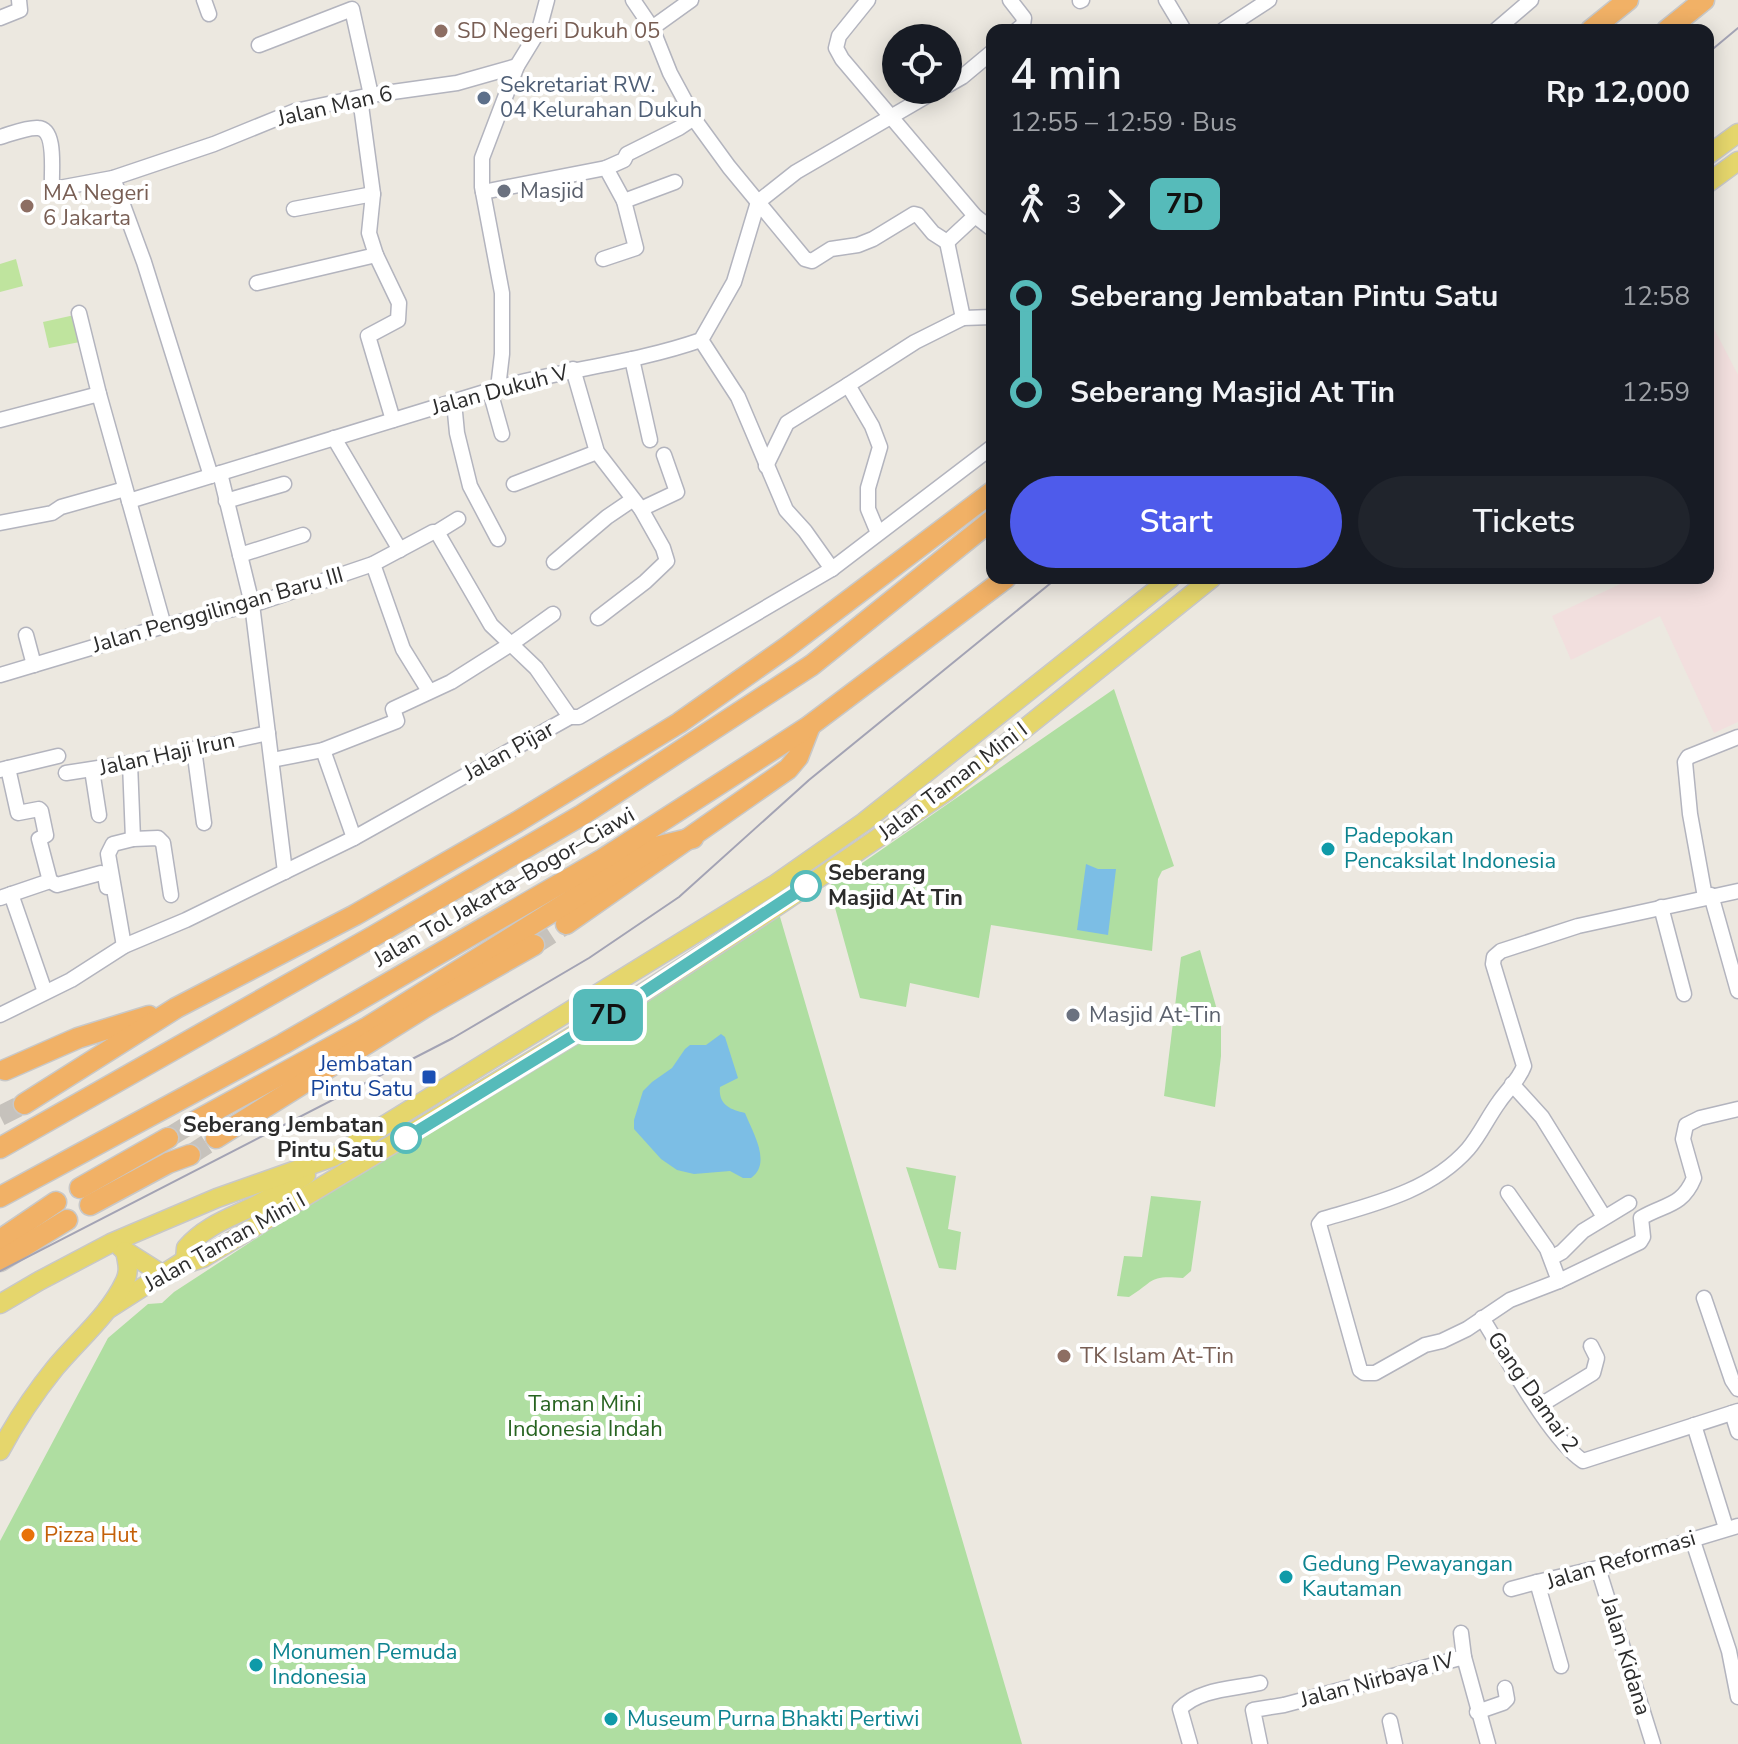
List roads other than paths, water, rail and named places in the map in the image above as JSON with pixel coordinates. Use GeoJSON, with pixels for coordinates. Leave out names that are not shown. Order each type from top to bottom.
{"type":"FeatureCollection","features":[{"type":"Feature","properties":{"kind":"highway"},"geometry":{"type":"LineString","coordinates":[[1598,24],[1628,0]]}},
{"type":"Feature","properties":{"kind":"highway"},"geometry":{"type":"LineString","coordinates":[[1674,24],[1704,0]]}},
{"type":"Feature","properties":{"kind":"highway"},"geometry":{"type":"LineString","coordinates":[[24,1104],[176,1008],[355,915],[517,822],[679,723],[787,647],[986,497]]}},
{"type":"Feature","properties":{"kind":"highway","name":"Jalan Tol Jakarta–Bogor–Ciawi"},"geometry":{"type":"LineString","coordinates":[[0,1148],[582,815],[812,665],[986,525]]}},
{"type":"Feature","properties":{"kind":"highway","name":"Jalan Tol Jakarta–Bogor–Ciawi"},"geometry":{"type":"LineString","coordinates":[[0,1197],[283,1044],[603,859],[810,726],[998,584]]}},
{"type":"Feature","properties":{"kind":"highway"},"geometry":{"type":"LineString","coordinates":[[566,924],[788,769],[798,757],[810,726]]}},
{"type":"Feature","properties":{"kind":"highway"},"geometry":{"type":"LineString","coordinates":[[194,1122],[368,1027],[656,847],[693,838]]}},
{"type":"Feature","properties":{"kind":"highway"},"geometry":{"type":"LineString","coordinates":[[216,1138],[427,1006],[534,945]]}},
{"type":"Feature","properties":{"kind":"highway"},"geometry":{"type":"LineString","coordinates":[[5,1070],[78,1038],[176,1008]]}},
{"type":"Feature","properties":{"kind":"highway"},"geometry":{"type":"LineString","coordinates":[[168,1138],[85,1196],[190,1155]]}},
{"type":"Feature","properties":{"kind":"highway"},"geometry":{"type":"LineString","coordinates":[[0,1240],[56,1202]]}},
{"type":"Feature","properties":{"kind":"highway"},"geometry":{"type":"LineString","coordinates":[[0,1261],[67,1220]]}},
{"type":"Feature","properties":{"kind":"main road"},"geometry":{"type":"LineString","coordinates":[[1714,151],[1738,133]]}},
{"type":"Feature","properties":{"kind":"main road"},"geometry":{"type":"LineString","coordinates":[[1714,179],[1738,161]]}},
{"type":"Feature","properties":{"kind":"main road","name":"Jalan Taman Mini I"},"geometry":{"type":"LineString","coordinates":[[0,1304],[39,1281],[118,1247],[217,1198],[333,1157],[774,885],[864,822],[1163,584]]}},
{"type":"Feature","properties":{"kind":"main road","name":"Jalan Taman Mini I"},"geometry":{"type":"LineString","coordinates":[[107,1310],[185,1260],[191,1262],[203,1258],[432,1123],[782,903],[947,791],[1205,584]]}},
{"type":"Feature","properties":{"kind":"main road"},"geometry":{"type":"LineString","coordinates":[[185,1260],[186,1248],[218,1222],[262,1202],[333,1157]]}},
{"type":"Feature","properties":{"kind":"main road"},"geometry":{"type":"LineString","coordinates":[[118,1247],[162,1274]]}},
{"type":"Feature","properties":{"kind":"main road"},"geometry":{"type":"LineString","coordinates":[[0,1451],[19,1416],[56,1367],[107,1310],[127,1279],[129,1266],[118,1247]]}},
{"type":"Feature","properties":{"kind":"street"},"geometry":{"type":"LineString","coordinates":[[0,18],[20,10],[19,0]]}},
{"type":"Feature","properties":{"kind":"street"},"geometry":{"type":"LineString","coordinates":[[502,434],[494,389],[503,338],[502,293],[483,192],[482,158],[517,66],[539,30],[547,0]]}},
{"type":"Feature","properties":{"kind":"street"},"geometry":{"type":"LineString","coordinates":[[633,0],[652,28],[670,73],[694,118],[729,167],[805,259],[812,261],[831,249],[858,245],[914,214],[918,215],[933,233],[947,242],[963,318]]}},
{"type":"Feature","properties":{"kind":"street"},"geometry":{"type":"LineString","coordinates":[[652,28],[691,0]]}},
{"type":"Feature","properties":{"kind":"street"},"geometry":{"type":"LineString","coordinates":[[868,0],[839,36],[836,48],[842,59],[986,222],[947,242]]}},
{"type":"Feature","properties":{"kind":"street"},"geometry":{"type":"LineString","coordinates":[[1010,0],[1024,18],[1023,24]]}},
{"type":"Feature","properties":{"kind":"street"},"geometry":{"type":"LineString","coordinates":[[1166,0],[1180,24]]}},
{"type":"Feature","properties":{"kind":"street"},"geometry":{"type":"LineString","coordinates":[[1232,24],[1269,0]]}},
{"type":"Feature","properties":{"kind":"street"},"geometry":{"type":"LineString","coordinates":[[1503,24],[1531,0]]}},
{"type":"Feature","properties":{"kind":"street"},"geometry":{"type":"LineString","coordinates":[[259,45],[351,4],[365,96],[373,194],[369,226],[376,255],[399,303],[398,320],[368,336],[393,420]]}},
{"type":"Feature","properties":{"kind":"street"},"geometry":{"type":"LineString","coordinates":[[962,77],[986,57]]}},
{"type":"Feature","properties":{"kind":"street","name":"Jalan Man 6"},"geometry":{"type":"LineString","coordinates":[[0,137],[38,128],[46,131],[51,138],[54,188],[113,178],[214,144],[295,111],[365,96],[457,83],[517,66]]}},
{"type":"Feature","properties":{"kind":"street"},"geometry":{"type":"LineString","coordinates":[[832,569],[786,510],[738,397],[701,340],[734,282],[758,202],[796,172],[915,104]]}},
{"type":"Feature","properties":{"kind":"street"},"geometry":{"type":"LineString","coordinates":[[483,192],[606,168],[694,118]]}},
{"type":"Feature","properties":{"kind":"street"},"geometry":{"type":"LineString","coordinates":[[603,259],[636,248],[624,201],[606,168]]}},
{"type":"Feature","properties":{"kind":"street"},"geometry":{"type":"LineString","coordinates":[[113,178],[226,501],[240,555],[252,604],[285,872]]}},
{"type":"Feature","properties":{"kind":"street"},"geometry":{"type":"LineString","coordinates":[[624,201],[675,182]]}},
{"type":"Feature","properties":{"kind":"street"},"geometry":{"type":"LineString","coordinates":[[294,209],[373,194]]}},
{"type":"Feature","properties":{"kind":"street"},"geometry":{"type":"LineString","coordinates":[[257,283],[376,255]]}},
{"type":"Feature","properties":{"kind":"street"},"geometry":{"type":"LineString","coordinates":[[79,313],[164,626]]}},
{"type":"Feature","properties":{"kind":"street"},"geometry":{"type":"LineString","coordinates":[[766,466],[787,423],[915,342],[963,318],[986,317]]}},
{"type":"Feature","properties":{"kind":"street","name":"Jalan Dukuh V"},"geometry":{"type":"LineString","coordinates":[[0,523],[215,475],[494,389],[573,369],[659,354],[701,340]]}},
{"type":"Feature","properties":{"kind":"street"},"geometry":{"type":"LineString","coordinates":[[632,359],[650,440]]}},
{"type":"Feature","properties":{"kind":"street"},"geometry":{"type":"LineString","coordinates":[[573,369],[597,452],[636,505],[663,548],[667,561],[598,618]]}},
{"type":"Feature","properties":{"kind":"street"},"geometry":{"type":"LineString","coordinates":[[848,385],[872,426],[880,447],[868,488],[868,509],[878,533]]}},
{"type":"Feature","properties":{"kind":"street"},"geometry":{"type":"LineString","coordinates":[[0,420],[99,394]]}},
{"type":"Feature","properties":{"kind":"street"},"geometry":{"type":"LineString","coordinates":[[454,402],[457,433],[470,486],[498,539]]}},
{"type":"Feature","properties":{"kind":"street"},"geometry":{"type":"LineString","coordinates":[[334,438],[400,550]]}},
{"type":"Feature","properties":{"kind":"street"},"geometry":{"type":"LineString","coordinates":[[514,484],[597,452]]}},
{"type":"Feature","properties":{"kind":"street","name":"Jalan Pijar"},"geometry":{"type":"LineString","coordinates":[[0,1015],[71,980],[122,947],[354,838],[570,717],[579,717],[832,569],[986,452]]}},
{"type":"Feature","properties":{"kind":"street"},"geometry":{"type":"LineString","coordinates":[[554,562],[607,517],[677,492],[664,455]]}},
{"type":"Feature","properties":{"kind":"street"},"geometry":{"type":"LineString","coordinates":[[226,501],[284,484]]}},
{"type":"Feature","properties":{"kind":"street","name":"Jalan Penggilingan Baru III"},"geometry":{"type":"LineString","coordinates":[[0,675],[164,626],[252,604],[373,564],[458,519]]}},
{"type":"Feature","properties":{"kind":"street"},"geometry":{"type":"LineString","coordinates":[[437,532],[491,625],[536,668],[570,717]]}},
{"type":"Feature","properties":{"kind":"street"},"geometry":{"type":"LineString","coordinates":[[240,555],[303,535]]}},
{"type":"Feature","properties":{"kind":"street"},"geometry":{"type":"LineString","coordinates":[[373,564],[403,649],[429,691]]}},
{"type":"Feature","properties":{"kind":"street"},"geometry":{"type":"LineString","coordinates":[[272,760],[323,750],[397,721],[393,709],[451,682],[553,614]]}},
{"type":"Feature","properties":{"kind":"street"},"geometry":{"type":"LineString","coordinates":[[26,635],[34,665]]}},
{"type":"Feature","properties":{"kind":"street","name":"Jalan Haji Irun"},"geometry":{"type":"LineString","coordinates":[[66,773],[130,763],[268,733]]}},
{"type":"Feature","properties":{"kind":"street"},"geometry":{"type":"LineString","coordinates":[[1737,981],[1708,896],[1690,814],[1685,762],[1688,757],[1738,737]]}},
{"type":"Feature","properties":{"kind":"street"},"geometry":{"type":"LineString","coordinates":[[194,749],[204,823]]}},
{"type":"Feature","properties":{"kind":"street"},"geometry":{"type":"LineString","coordinates":[[323,750],[354,838]]}},
{"type":"Feature","properties":{"kind":"street"},"geometry":{"type":"LineString","coordinates":[[58,756],[4,769],[18,813],[41,811],[46,835],[39,839],[50,881],[57,885],[101,873],[105,875],[122,947]]}},
{"type":"Feature","properties":{"kind":"street"},"geometry":{"type":"LineString","coordinates":[[130,763],[133,839]]}},
{"type":"Feature","properties":{"kind":"street"},"geometry":{"type":"LineString","coordinates":[[92,770],[99,815]]}},
{"type":"Feature","properties":{"kind":"street"},"geometry":{"type":"LineString","coordinates":[[122,947],[108,854],[113,844],[158,838],[163,843],[171,895]]}},
{"type":"Feature","properties":{"kind":"street"},"geometry":{"type":"LineString","coordinates":[[45,992],[6,896],[50,881]]}},
{"type":"Feature","properties":{"kind":"street"},"geometry":{"type":"LineString","coordinates":[[1482,1318],[1467,1329],[1425,1345],[1375,1373],[1364,1373],[1360,1370],[1318,1228],[1323,1219],[1372,1205],[1422,1184],[1443,1172],[1469,1149],[1524,1066],[1493,964],[1494,957],[1501,951],[1614,918],[1738,891]]}},
{"type":"Feature","properties":{"kind":"street"},"geometry":{"type":"LineString","coordinates":[[1661,907],[1684,994]]}},
{"type":"Feature","properties":{"kind":"street"},"geometry":{"type":"LineString","coordinates":[[1512,1084],[1542,1117],[1604,1217]]}},
{"type":"Feature","properties":{"kind":"street","name":"Gang Damai 2"},"geometry":{"type":"LineString","coordinates":[[1735,1412],[1583,1461],[1574,1455],[1539,1406],[1482,1318],[1510,1300],[1559,1281],[1643,1237],[1641,1218],[1676,1204],[1693,1183],[1683,1139],[1686,1125],[1700,1118],[1738,1109]]}},
{"type":"Feature","properties":{"kind":"street"},"geometry":{"type":"LineString","coordinates":[[1508,1193],[1547,1249],[1559,1281]]}},
{"type":"Feature","properties":{"kind":"street"},"geometry":{"type":"LineString","coordinates":[[1551,1258],[1562,1252],[1583,1231],[1629,1203]]}},
{"type":"Feature","properties":{"kind":"street"},"geometry":{"type":"LineString","coordinates":[[1704,1298],[1732,1380],[1738,1389]]}},
{"type":"Feature","properties":{"kind":"street"},"geometry":{"type":"LineString","coordinates":[[1539,1406],[1593,1373],[1597,1358],[1591,1346]]}},
{"type":"Feature","properties":{"kind":"street"},"geometry":{"type":"LineString","coordinates":[[1735,1412],[1738,1432]]}},
{"type":"Feature","properties":{"kind":"street"},"geometry":{"type":"LineString","coordinates":[[1694,1425],[1732,1527]]}},
{"type":"Feature","properties":{"kind":"street","name":"Jalan Reformasi"},"geometry":{"type":"LineString","coordinates":[[1561,1666],[1537,1582],[1598,1568],[1732,1527]]}},
{"type":"Feature","properties":{"kind":"street"},"geometry":{"type":"LineString","coordinates":[[1692,1538],[1729,1651],[1738,1697]]}},
{"type":"Feature","properties":{"kind":"street","name":"Jalan Kidana"},"geometry":{"type":"LineString","coordinates":[[1598,1568],[1653,1744]]}},
{"type":"Feature","properties":{"kind":"street"},"geometry":{"type":"LineString","coordinates":[[1511,1589],[1537,1582]]}},
{"type":"Feature","properties":{"kind":"street"},"geometry":{"type":"LineString","coordinates":[[1461,1633],[1464,1657]]}},
{"type":"Feature","properties":{"kind":"street","name":"Jalan Nirbaya IV"},"geometry":{"type":"LineString","coordinates":[[1260,1744],[1253,1710],[1284,1705],[1464,1657],[1488,1744]]}},
{"type":"Feature","properties":{"kind":"street"},"geometry":{"type":"LineString","coordinates":[[1190,1744],[1182,1705],[1195,1697],[1260,1683]]}},
{"type":"Feature","properties":{"kind":"street"},"geometry":{"type":"LineString","coordinates":[[1477,1712],[1503,1703],[1507,1699],[1505,1688]]}},
{"type":"Feature","properties":{"kind":"street"},"geometry":{"type":"LineString","coordinates":[[1390,1721],[1395,1744]]}},
{"type":"Feature","properties":{"kind":"water"},"geometry":{"type":"Polygon","coordinates":[[[1086,864],[1098,869],[1116,869],[1108,935],[1077,930],[1086,864]]]}},
{"type":"Feature","properties":{"kind":"water"},"geometry":{"type":"Polygon","coordinates":[[[721,1034],[725,1037],[738,1078],[720,1087],[721,1098],[730,1108],[745,1113],[759,1147],[760,1164],[751,1178],[743,1178],[730,1171],[694,1174],[677,1170],[661,1159],[634,1129],[643,1091],[672,1068],[690,1045],[706,1045],[721,1034]]]}},
{"type":"Feature","properties":{"kind":"tunnel"},"geometry":{"type":"LineString","coordinates":[[534,945],[566,924]]}},
{"type":"Feature","properties":{"kind":"tunnel"},"geometry":{"type":"LineString","coordinates":[[0,1116],[24,1104]]}},
{"type":"Feature","properties":{"kind":"tunnel"},"geometry":{"type":"LineString","coordinates":[[168,1138],[194,1122]]}},
{"type":"Feature","properties":{"kind":"tunnel"},"geometry":{"type":"LineString","coordinates":[[190,1155],[216,1138]]}},
{"type":"Feature","properties":{"kind":"tram line"},"geometry":{"type":"LineString","coordinates":[[1714,48],[1738,28]]}},
{"type":"Feature","properties":{"kind":"tram line"},"geometry":{"type":"LineString","coordinates":[[0,1271],[453,1038],[589,958],[679,897],[809,780],[1050,584]]}},
{"type":"Feature","properties":{"kind":"place","name":"SD Negeri Dukuh 05"},"geometry":{"type":"Point","coordinates":[441,31]}},
{"type":"Feature","properties":{"kind":"place","name":"Sekretariat RW. 04 Kelurahan Dukuh"},"geometry":{"type":"Point","coordinates":[484,98]}},
{"type":"Feature","properties":{"kind":"place","name":"Masjid"},"geometry":{"type":"Point","coordinates":[504,191]}},
{"type":"Feature","properties":{"kind":"place","name":"MA Negeri 6 Jakarta"},"geometry":{"type":"Point","coordinates":[27,206]}},
{"type":"Feature","properties":{"kind":"place","name":"Padepokan Pencaksilat Indonesia"},"geometry":{"type":"Point","coordinates":[1328,849]}},
{"type":"Feature","properties":{"kind":"place","name":"Seberang Masjid At Tin"},"geometry":{"type":"Point","coordinates":[806,886]}},
{"type":"Feature","properties":{"kind":"place","name":"Masjid At-Tin"},"geometry":{"type":"Point","coordinates":[1073,1015]}},
{"type":"Feature","properties":{"kind":"place","name":"Jembatan Pintu Satu"},"geometry":{"type":"Point","coordinates":[429,1077]}},
{"type":"Feature","properties":{"kind":"place","name":"Seberang Jembatan Pintu Satu"},"geometry":{"type":"Point","coordinates":[406,1138]}},
{"type":"Feature","properties":{"kind":"place","name":"TK Islam At-Tin"},"geometry":{"type":"Point","coordinates":[1064,1356]}},
{"type":"Feature","properties":{"kind":"place","name":"Pizza Hut"},"geometry":{"type":"Point","coordinates":[28,1535]}},
{"type":"Feature","properties":{"kind":"place","name":"Gedung Pewayangan Kautaman"},"geometry":{"type":"Point","coordinates":[1286,1577]}},
{"type":"Feature","properties":{"kind":"place","name":"Monumen Pemuda Indonesia"},"geometry":{"type":"Point","coordinates":[256,1665]}},
{"type":"Feature","properties":{"kind":"place","name":"Museum Purna Bhakti Pertiwi"},"geometry":{"type":"Point","coordinates":[611,1719]}},
{"type":"Feature","properties":{"kind":"park label","name":"Taman Mini Indonesia Indah"},"geometry":{"type":"Point","coordinates":[585,1416]}}]}
